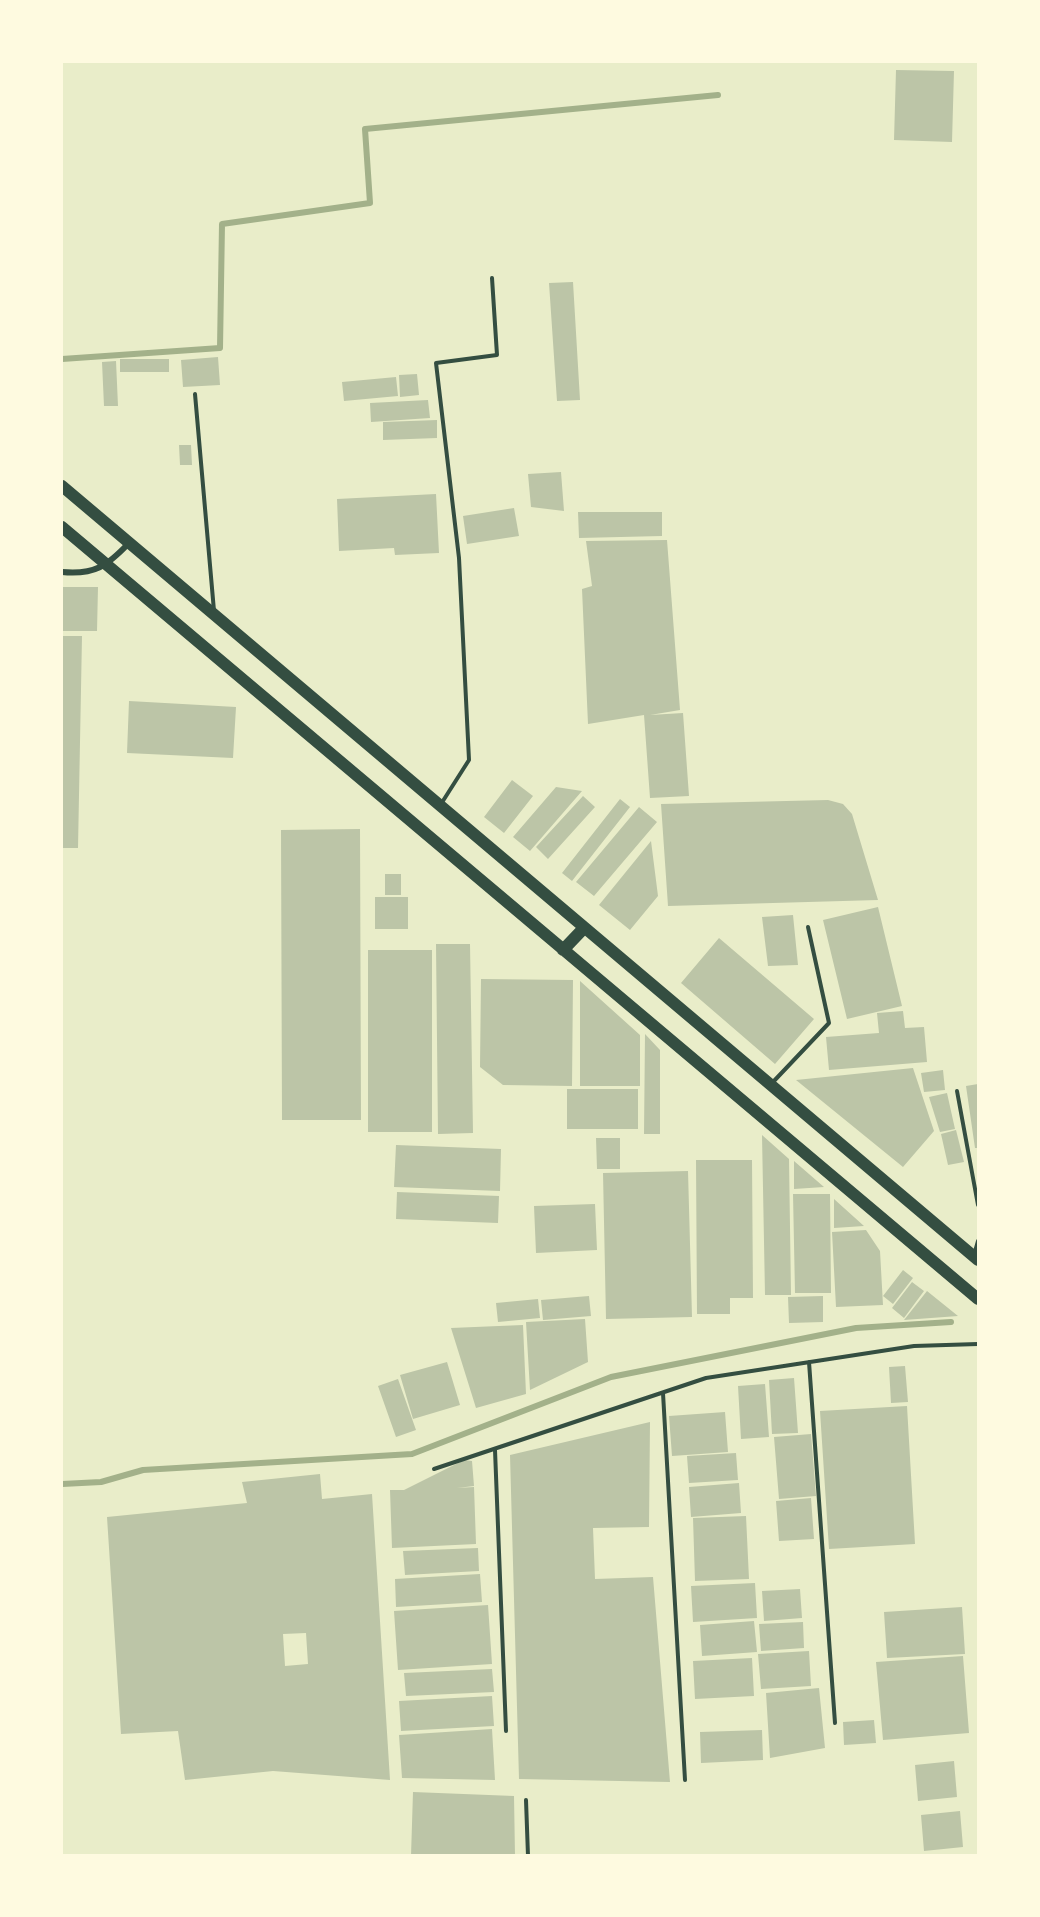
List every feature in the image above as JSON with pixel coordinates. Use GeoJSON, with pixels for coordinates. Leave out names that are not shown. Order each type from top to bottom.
{"type":"FeatureCollection","features":[{"type":"Feature","properties":{"kind":"main road"},"geometry":{"type":"LineString","coordinates":[[62,486],[976,1258]]}},
{"type":"Feature","properties":{"kind":"main road"},"geometry":{"type":"LineString","coordinates":[[62,527],[978,1299]]}},
{"type":"Feature","properties":{"kind":"main road"},"geometry":{"type":"LineString","coordinates":[[563,950],[584,928]]}},
{"type":"Feature","properties":{"kind":"street"},"geometry":{"type":"LineString","coordinates":[[62,572],[81,572],[108,566],[129,542]]}},
{"type":"Feature","properties":{"kind":"lane"},"geometry":{"type":"LineString","coordinates":[[440,806],[469,760],[459,558],[436,363],[497,355],[492,278]]}},
{"type":"Feature","properties":{"kind":"lane"},"geometry":{"type":"LineString","coordinates":[[195,394],[214,614]]}},
{"type":"Feature","properties":{"kind":"lane"},"geometry":{"type":"LineString","coordinates":[[770,1085],[829,1023],[808,927]]}},
{"type":"Feature","properties":{"kind":"lane"},"geometry":{"type":"LineString","coordinates":[[957,1091],[978,1205]]}},
{"type":"Feature","properties":{"kind":"lane"},"geometry":{"type":"LineString","coordinates":[[976,1258],[978,1241]]}},
{"type":"Feature","properties":{"kind":"lane"},"geometry":{"type":"LineString","coordinates":[[434,1469],[706,1378],[914,1346],[978,1344]]}},
{"type":"Feature","properties":{"kind":"lane"},"geometry":{"type":"LineString","coordinates":[[809,1362],[835,1724]]}},
{"type":"Feature","properties":{"kind":"lane"},"geometry":{"type":"LineString","coordinates":[[663,1393],[685,1780]]}},
{"type":"Feature","properties":{"kind":"lane"},"geometry":{"type":"LineString","coordinates":[[495,1450],[506,1731]]}},
{"type":"Feature","properties":{"kind":"lane"},"geometry":{"type":"LineString","coordinates":[[526,1800],[528,1856]]}},
{"type":"Feature","properties":{"kind":"building"},"geometry":{"type":"Polygon","coordinates":[[[896,70],[954,71],[952,142],[894,140],[896,70]]]}},
{"type":"Feature","properties":{"kind":"building"},"geometry":{"type":"Polygon","coordinates":[[[573,282],[580,400],[557,401],[549,283],[573,282]]]}},
{"type":"Feature","properties":{"kind":"building"},"geometry":{"type":"Polygon","coordinates":[[[218,357],[220,385],[183,387],[181,360],[218,357]]]}},
{"type":"Feature","properties":{"kind":"building"},"geometry":{"type":"Polygon","coordinates":[[[120,359],[169,359],[169,372],[120,372],[120,359]]]}},
{"type":"Feature","properties":{"kind":"building"},"geometry":{"type":"Polygon","coordinates":[[[116,361],[118,406],[104,406],[102,362],[116,361]]]}},
{"type":"Feature","properties":{"kind":"building"},"geometry":{"type":"Polygon","coordinates":[[[417,374],[419,395],[400,397],[399,375],[417,374]]]}},
{"type":"Feature","properties":{"kind":"building"},"geometry":{"type":"Polygon","coordinates":[[[396,377],[398,396],[344,401],[342,382],[396,377]]]}},
{"type":"Feature","properties":{"kind":"building"},"geometry":{"type":"Polygon","coordinates":[[[428,400],[430,418],[371,422],[370,403],[428,400]]]}},
{"type":"Feature","properties":{"kind":"building"},"geometry":{"type":"Polygon","coordinates":[[[437,420],[437,438],[383,440],[383,422],[437,420]]]}},
{"type":"Feature","properties":{"kind":"building"},"geometry":{"type":"Polygon","coordinates":[[[179,445],[191,445],[192,465],[180,465],[179,445]]]}},
{"type":"Feature","properties":{"kind":"building"},"geometry":{"type":"Polygon","coordinates":[[[561,472],[564,511],[531,507],[528,474],[561,472]]]}},
{"type":"Feature","properties":{"kind":"building"},"geometry":{"type":"Polygon","coordinates":[[[436,494],[439,553],[395,555],[394,548],[339,551],[337,499],[436,494]]]}},
{"type":"Feature","properties":{"kind":"building"},"geometry":{"type":"Polygon","coordinates":[[[514,508],[519,536],[467,544],[463,516],[514,508]]]}},
{"type":"Feature","properties":{"kind":"building"},"geometry":{"type":"Polygon","coordinates":[[[578,512],[662,512],[662,536],[579,538],[578,512]]]}},
{"type":"Feature","properties":{"kind":"building"},"geometry":{"type":"Polygon","coordinates":[[[667,540],[680,710],[650,715],[683,713],[689,796],[650,798],[644,715],[588,724],[582,589],[592,586],[586,541],[667,540]]]}},
{"type":"Feature","properties":{"kind":"building"},"geometry":{"type":"Polygon","coordinates":[[[62,587],[98,587],[97,631],[62,631],[62,587]]]}},
{"type":"Feature","properties":{"kind":"building"},"geometry":{"type":"Polygon","coordinates":[[[62,636],[82,636],[78,848],[62,848],[62,636]]]}},
{"type":"Feature","properties":{"kind":"building"},"geometry":{"type":"Polygon","coordinates":[[[129,701],[236,707],[233,758],[127,753],[129,701]]]}},
{"type":"Feature","properties":{"kind":"building"},"geometry":{"type":"Polygon","coordinates":[[[512,780],[533,796],[504,833],[484,817],[512,780]]]}},
{"type":"Feature","properties":{"kind":"building"},"geometry":{"type":"Polygon","coordinates":[[[556,787],[582,791],[530,851],[513,837],[556,787]]]}},
{"type":"Feature","properties":{"kind":"building"},"geometry":{"type":"Polygon","coordinates":[[[583,796],[595,807],[548,859],[536,847],[583,796]]]}},
{"type":"Feature","properties":{"kind":"building"},"geometry":{"type":"Polygon","coordinates":[[[620,799],[630,807],[572,881],[562,873],[620,799]]]}},
{"type":"Feature","properties":{"kind":"building"},"geometry":{"type":"Polygon","coordinates":[[[828,800],[843,804],[852,814],[878,900],[668,906],[661,804],[828,800]]]}},
{"type":"Feature","properties":{"kind":"building"},"geometry":{"type":"Polygon","coordinates":[[[639,807],[657,822],[594,896],[576,882],[639,807]]]}},
{"type":"Feature","properties":{"kind":"building"},"geometry":{"type":"Polygon","coordinates":[[[360,829],[361,1120],[282,1120],[281,830],[360,829]]]}},
{"type":"Feature","properties":{"kind":"building"},"geometry":{"type":"Polygon","coordinates":[[[651,841],[658,896],[630,930],[599,905],[651,841]]]}},
{"type":"Feature","properties":{"kind":"building"},"geometry":{"type":"Polygon","coordinates":[[[385,874],[401,874],[401,895],[385,895],[385,874]]]}},
{"type":"Feature","properties":{"kind":"building"},"geometry":{"type":"Polygon","coordinates":[[[375,897],[408,897],[408,929],[375,929],[375,897]]]}},
{"type":"Feature","properties":{"kind":"building"},"geometry":{"type":"Polygon","coordinates":[[[878,907],[902,1006],[847,1019],[823,920],[878,907]]]}},
{"type":"Feature","properties":{"kind":"building"},"geometry":{"type":"Polygon","coordinates":[[[793,915],[798,965],[768,966],[762,917],[793,915]]]}},
{"type":"Feature","properties":{"kind":"building"},"geometry":{"type":"Polygon","coordinates":[[[719,938],[814,1019],[775,1064],[681,983],[719,938]]]}},
{"type":"Feature","properties":{"kind":"building"},"geometry":{"type":"Polygon","coordinates":[[[436,944],[470,944],[473,1133],[438,1134],[436,944]]]}},
{"type":"Feature","properties":{"kind":"building"},"geometry":{"type":"Polygon","coordinates":[[[368,950],[432,950],[432,1132],[368,1132],[368,950]]]}},
{"type":"Feature","properties":{"kind":"building"},"geometry":{"type":"Polygon","coordinates":[[[481,979],[573,980],[572,1086],[503,1085],[480,1067],[481,979]]]}},
{"type":"Feature","properties":{"kind":"building"},"geometry":{"type":"Polygon","coordinates":[[[580,981],[640,1035],[640,1086],[580,1086],[580,981]]]}},
{"type":"Feature","properties":{"kind":"building"},"geometry":{"type":"Polygon","coordinates":[[[903,1011],[905,1028],[924,1027],[927,1062],[829,1070],[826,1037],[879,1033],[877,1013],[903,1011]]]}},
{"type":"Feature","properties":{"kind":"building"},"geometry":{"type":"Polygon","coordinates":[[[645,1034],[660,1050],[660,1134],[644,1134],[645,1034]]]}},
{"type":"Feature","properties":{"kind":"building"},"geometry":{"type":"Polygon","coordinates":[[[913,1068],[934,1131],[903,1167],[796,1080],[913,1068]]]}},
{"type":"Feature","properties":{"kind":"building"},"geometry":{"type":"Polygon","coordinates":[[[943,1070],[945,1090],[924,1092],[921,1073],[943,1070]]]}},
{"type":"Feature","properties":{"kind":"building"},"geometry":{"type":"Polygon","coordinates":[[[978,1084],[978,1148],[975,1148],[966,1086],[978,1084]]]}},
{"type":"Feature","properties":{"kind":"building"},"geometry":{"type":"Polygon","coordinates":[[[567,1089],[638,1089],[638,1129],[567,1129],[567,1089]]]}},
{"type":"Feature","properties":{"kind":"building"},"geometry":{"type":"Polygon","coordinates":[[[947,1093],[955,1129],[940,1132],[929,1097],[947,1093]]]}},
{"type":"Feature","properties":{"kind":"building"},"geometry":{"type":"Polygon","coordinates":[[[956,1130],[964,1162],[948,1165],[941,1134],[956,1130]]]}},
{"type":"Feature","properties":{"kind":"building"},"geometry":{"type":"Polygon","coordinates":[[[762,1135],[789,1159],[791,1295],[765,1295],[762,1135]]]}},
{"type":"Feature","properties":{"kind":"building"},"geometry":{"type":"Polygon","coordinates":[[[596,1138],[620,1138],[620,1169],[597,1169],[596,1138]]]}},
{"type":"Feature","properties":{"kind":"building"},"geometry":{"type":"Polygon","coordinates":[[[396,1145],[501,1149],[500,1191],[394,1187],[396,1145]]]}},
{"type":"Feature","properties":{"kind":"building"},"geometry":{"type":"Polygon","coordinates":[[[696,1160],[752,1160],[753,1298],[730,1298],[730,1314],[697,1314],[696,1160]]]}},
{"type":"Feature","properties":{"kind":"building"},"geometry":{"type":"Polygon","coordinates":[[[794,1161],[824,1187],[794,1189],[794,1161]]]}},
{"type":"Feature","properties":{"kind":"building"},"geometry":{"type":"Polygon","coordinates":[[[688,1171],[692,1317],[606,1319],[603,1173],[688,1171]]]}},
{"type":"Feature","properties":{"kind":"building"},"geometry":{"type":"Polygon","coordinates":[[[397,1192],[499,1196],[498,1223],[396,1219],[397,1192]]]}},
{"type":"Feature","properties":{"kind":"building"},"geometry":{"type":"Polygon","coordinates":[[[793,1194],[830,1194],[831,1293],[795,1293],[793,1194]]]}},
{"type":"Feature","properties":{"kind":"building"},"geometry":{"type":"Polygon","coordinates":[[[834,1199],[864,1226],[834,1228],[834,1199]]]}},
{"type":"Feature","properties":{"kind":"building"},"geometry":{"type":"Polygon","coordinates":[[[595,1204],[597,1250],[536,1253],[534,1206],[595,1204]]]}},
{"type":"Feature","properties":{"kind":"building"},"geometry":{"type":"Polygon","coordinates":[[[866,1230],[880,1251],[883,1305],[836,1307],[832,1232],[866,1230]]]}},
{"type":"Feature","properties":{"kind":"building"},"geometry":{"type":"Polygon","coordinates":[[[903,1270],[913,1278],[893,1304],[883,1296],[903,1270]]]}},
{"type":"Feature","properties":{"kind":"building"},"geometry":{"type":"Polygon","coordinates":[[[912,1282],[924,1291],[904,1318],[892,1308],[912,1282]]]}},
{"type":"Feature","properties":{"kind":"building"},"geometry":{"type":"Polygon","coordinates":[[[927,1291],[958,1316],[904,1320],[927,1291]]]}},
{"type":"Feature","properties":{"kind":"building"},"geometry":{"type":"Polygon","coordinates":[[[589,1296],[591,1316],[543,1320],[541,1300],[589,1296]]]}},
{"type":"Feature","properties":{"kind":"building"},"geometry":{"type":"Polygon","coordinates":[[[823,1296],[823,1322],[789,1323],[788,1297],[823,1296]]]}},
{"type":"Feature","properties":{"kind":"building"},"geometry":{"type":"Polygon","coordinates":[[[538,1299],[540,1318],[498,1322],[496,1303],[538,1299]]]}},
{"type":"Feature","properties":{"kind":"building"},"geometry":{"type":"Polygon","coordinates":[[[585,1319],[588,1362],[530,1390],[526,1322],[585,1319]]]}},
{"type":"Feature","properties":{"kind":"building"},"geometry":{"type":"Polygon","coordinates":[[[523,1325],[526,1394],[476,1408],[451,1328],[523,1325]]]}},
{"type":"Feature","properties":{"kind":"building"},"geometry":{"type":"Polygon","coordinates":[[[447,1362],[460,1405],[413,1419],[400,1375],[447,1362]]]}},
{"type":"Feature","properties":{"kind":"building"},"geometry":{"type":"Polygon","coordinates":[[[905,1366],[908,1402],[891,1403],[889,1367],[905,1366]]]}},
{"type":"Feature","properties":{"kind":"building"},"geometry":{"type":"Polygon","coordinates":[[[794,1378],[798,1433],[772,1434],[769,1380],[794,1378]]]}},
{"type":"Feature","properties":{"kind":"building"},"geometry":{"type":"Polygon","coordinates":[[[398,1379],[416,1430],[396,1437],[378,1386],[398,1379]]]}},
{"type":"Feature","properties":{"kind":"building"},"geometry":{"type":"Polygon","coordinates":[[[765,1384],[769,1437],[741,1439],[738,1386],[765,1384]]]}},
{"type":"Feature","properties":{"kind":"building"},"geometry":{"type":"Polygon","coordinates":[[[907,1406],[915,1544],[829,1549],[820,1411],[907,1406]]]}},
{"type":"Feature","properties":{"kind":"building"},"geometry":{"type":"Polygon","coordinates":[[[725,1412],[728,1452],[672,1456],[669,1416],[725,1412]]]}},
{"type":"Feature","properties":{"kind":"building"},"geometry":{"type":"Polygon","coordinates":[[[650,1422],[649,1527],[593,1528],[595,1579],[653,1577],[670,1782],[519,1779],[510,1455],[650,1422]]]}},
{"type":"Feature","properties":{"kind":"building"},"geometry":{"type":"Polygon","coordinates":[[[811,1434],[816,1496],[779,1499],[774,1437],[811,1434]]]}},
{"type":"Feature","properties":{"kind":"building"},"geometry":{"type":"Polygon","coordinates":[[[736,1453],[738,1480],[689,1483],[687,1456],[736,1453]]]}},
{"type":"Feature","properties":{"kind":"building"},"geometry":{"type":"Polygon","coordinates":[[[464,1460],[472,1461],[474,1486],[457,1488],[474,1487],[476,1544],[392,1548],[390,1490],[404,1490],[464,1460]]]}},
{"type":"Feature","properties":{"kind":"building"},"geometry":{"type":"Polygon","coordinates":[[[320,1474],[322,1499],[372,1494],[390,1780],[273,1771],[185,1780],[178,1731],[121,1734],[107,1517],[247,1503],[242,1482],[320,1474]],[[306,1633],[283,1634],[285,1666],[308,1664],[306,1633]]]}},
{"type":"Feature","properties":{"kind":"building"},"geometry":{"type":"Polygon","coordinates":[[[739,1483],[741,1513],[691,1517],[689,1487],[739,1483]]]}},
{"type":"Feature","properties":{"kind":"building"},"geometry":{"type":"Polygon","coordinates":[[[811,1498],[814,1539],[779,1541],[776,1501],[811,1498]]]}},
{"type":"Feature","properties":{"kind":"building"},"geometry":{"type":"Polygon","coordinates":[[[746,1516],[749,1579],[695,1581],[693,1518],[746,1516]]]}},
{"type":"Feature","properties":{"kind":"building"},"geometry":{"type":"Polygon","coordinates":[[[478,1548],[479,1571],[405,1575],[403,1551],[478,1548]]]}},
{"type":"Feature","properties":{"kind":"building"},"geometry":{"type":"Polygon","coordinates":[[[480,1574],[482,1602],[396,1607],[395,1579],[480,1574]]]}},
{"type":"Feature","properties":{"kind":"building"},"geometry":{"type":"Polygon","coordinates":[[[755,1583],[757,1618],[693,1622],[691,1586],[755,1583]]]}},
{"type":"Feature","properties":{"kind":"building"},"geometry":{"type":"Polygon","coordinates":[[[800,1589],[802,1618],[764,1621],[762,1591],[800,1589]]]}},
{"type":"Feature","properties":{"kind":"building"},"geometry":{"type":"Polygon","coordinates":[[[488,1605],[492,1664],[398,1670],[394,1611],[488,1605]]]}},
{"type":"Feature","properties":{"kind":"building"},"geometry":{"type":"Polygon","coordinates":[[[962,1607],[965,1654],[887,1658],[884,1612],[962,1607]]]}},
{"type":"Feature","properties":{"kind":"building"},"geometry":{"type":"Polygon","coordinates":[[[754,1621],[757,1652],[702,1656],[700,1625],[754,1621]]]}},
{"type":"Feature","properties":{"kind":"building"},"geometry":{"type":"Polygon","coordinates":[[[803,1622],[804,1648],[761,1651],[759,1624],[803,1622]]]}},
{"type":"Feature","properties":{"kind":"building"},"geometry":{"type":"Polygon","coordinates":[[[809,1651],[811,1686],[761,1689],[758,1654],[809,1651]]]}},
{"type":"Feature","properties":{"kind":"building"},"geometry":{"type":"Polygon","coordinates":[[[963,1656],[969,1733],[883,1740],[876,1662],[963,1656]]]}},
{"type":"Feature","properties":{"kind":"building"},"geometry":{"type":"Polygon","coordinates":[[[752,1658],[754,1696],[695,1699],[693,1661],[752,1658]]]}},
{"type":"Feature","properties":{"kind":"building"},"geometry":{"type":"Polygon","coordinates":[[[492,1669],[494,1692],[406,1696],[404,1673],[492,1669]]]}},
{"type":"Feature","properties":{"kind":"building"},"geometry":{"type":"Polygon","coordinates":[[[819,1688],[825,1748],[770,1758],[766,1693],[819,1688]]]}},
{"type":"Feature","properties":{"kind":"building"},"geometry":{"type":"Polygon","coordinates":[[[492,1696],[494,1726],[401,1731],[399,1701],[492,1696]]]}},
{"type":"Feature","properties":{"kind":"building"},"geometry":{"type":"Polygon","coordinates":[[[874,1720],[876,1743],[844,1745],[843,1722],[874,1720]]]}},
{"type":"Feature","properties":{"kind":"building"},"geometry":{"type":"Polygon","coordinates":[[[492,1729],[495,1780],[402,1778],[399,1735],[492,1729]]]}},
{"type":"Feature","properties":{"kind":"building"},"geometry":{"type":"Polygon","coordinates":[[[762,1730],[763,1760],[701,1763],[700,1732],[762,1730]]]}},
{"type":"Feature","properties":{"kind":"building"},"geometry":{"type":"Polygon","coordinates":[[[954,1761],[957,1797],[918,1801],[915,1765],[954,1761]]]}},
{"type":"Feature","properties":{"kind":"building"},"geometry":{"type":"Polygon","coordinates":[[[413,1792],[514,1796],[515,1856],[411,1856],[413,1792]]]}},
{"type":"Feature","properties":{"kind":"building"},"geometry":{"type":"Polygon","coordinates":[[[960,1811],[963,1847],[924,1851],[921,1815],[960,1811]]]}},
{"type":"Feature","properties":{"kind":"waterway"},"geometry":{"type":"LineString","coordinates":[[62,359],[220,348],[222,224],[370,203],[365,129],[718,95]]}},
{"type":"Feature","properties":{"kind":"waterway"},"geometry":{"type":"LineString","coordinates":[[62,1484],[101,1482],[143,1470],[412,1454],[611,1377],[856,1328],[951,1322]]}}]}
